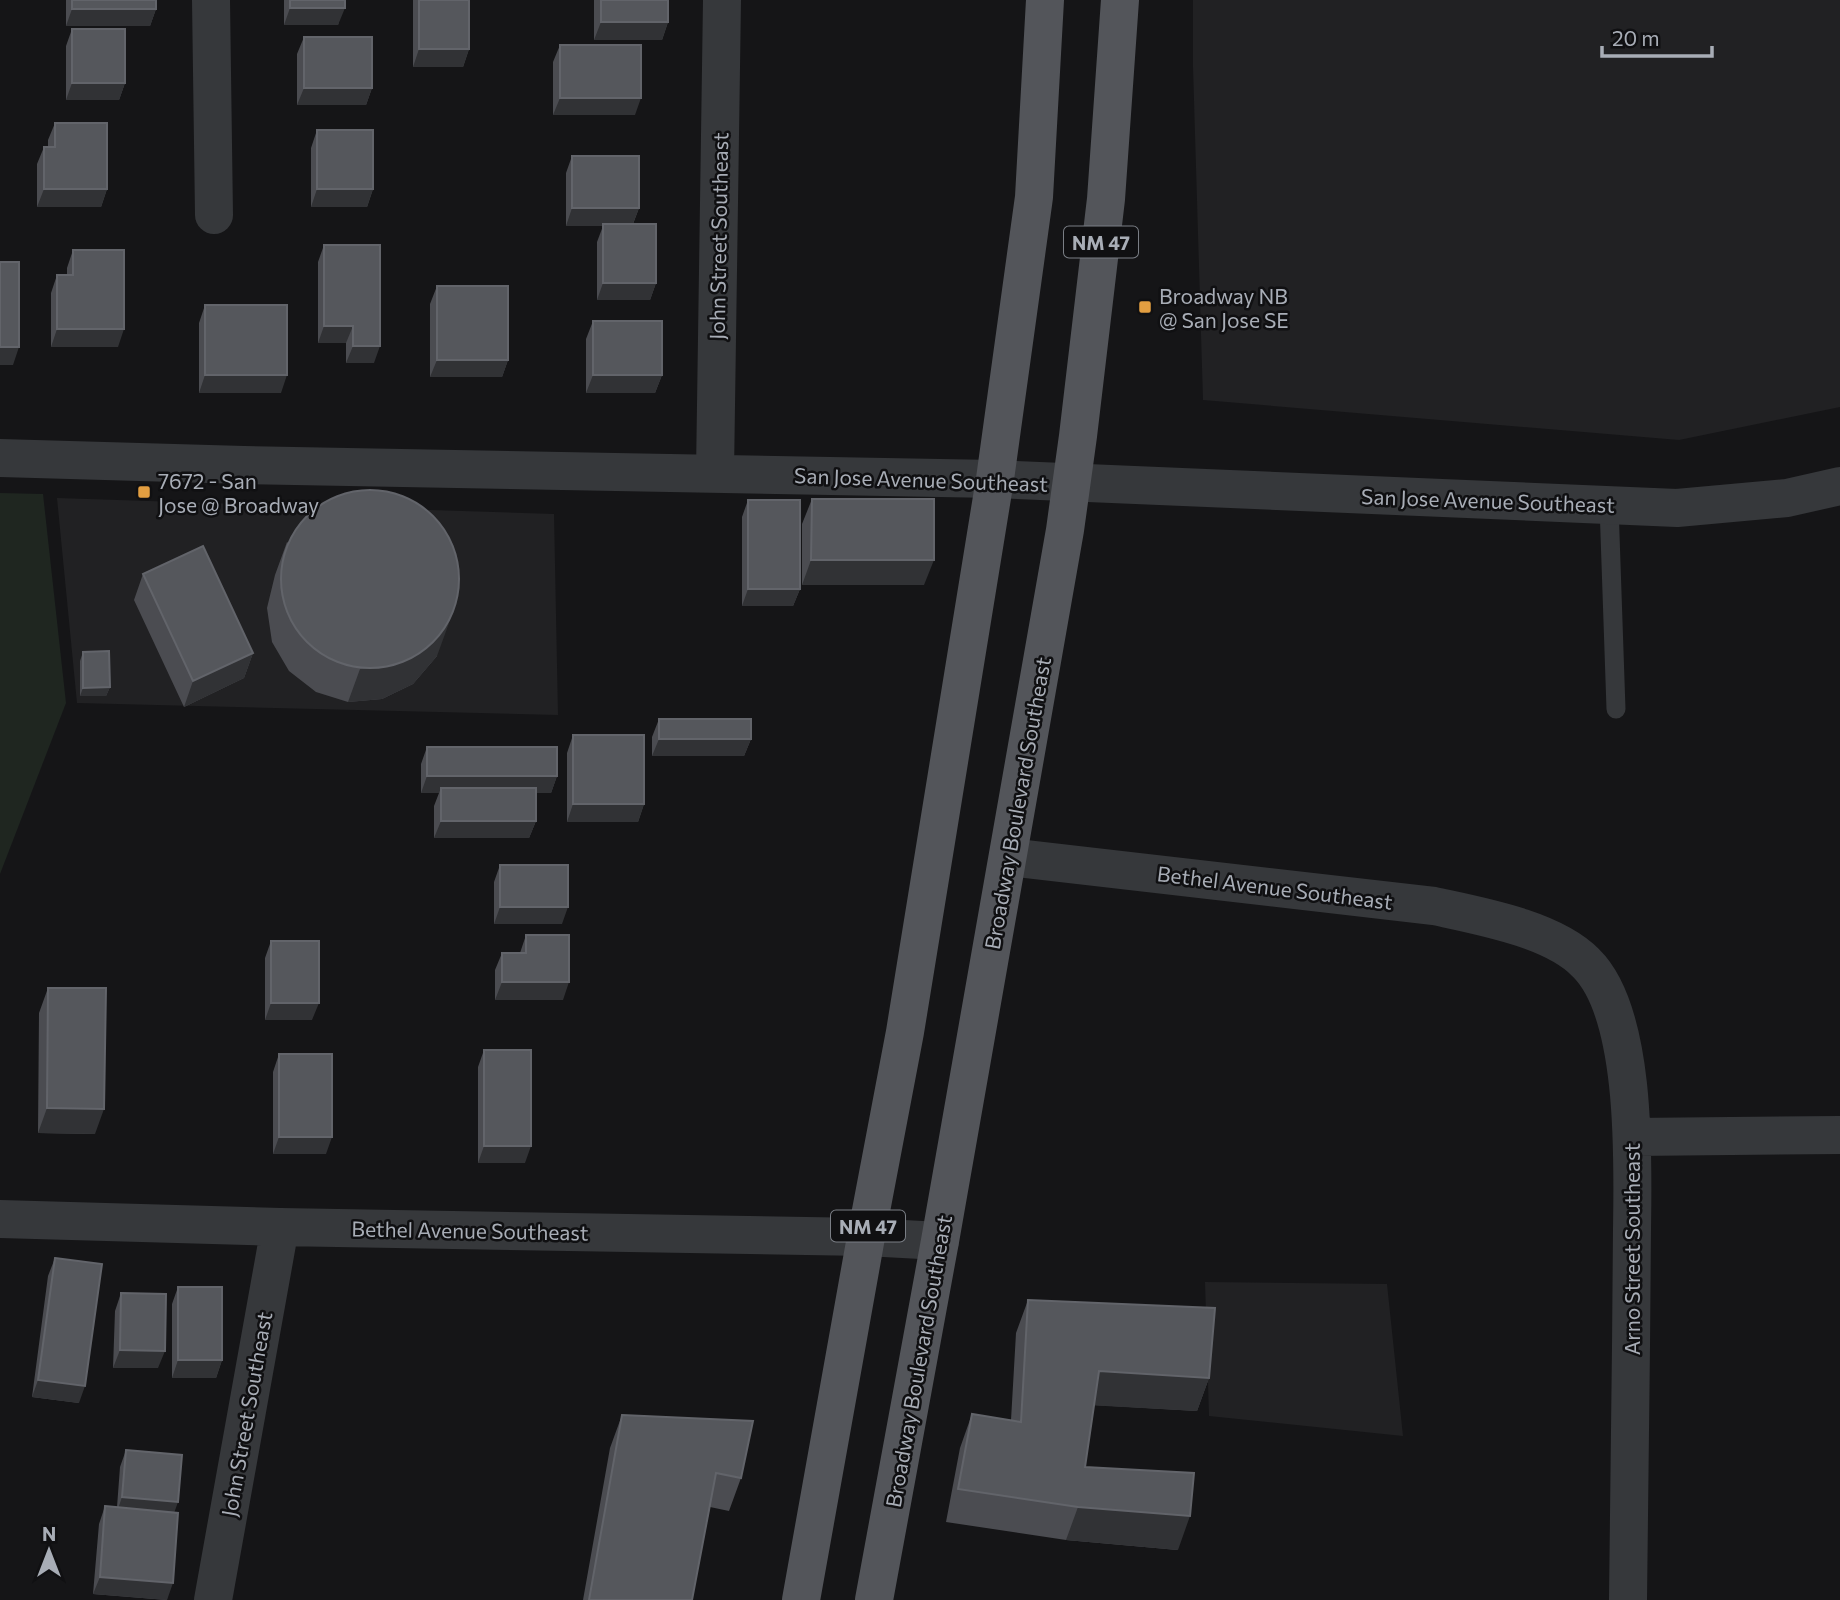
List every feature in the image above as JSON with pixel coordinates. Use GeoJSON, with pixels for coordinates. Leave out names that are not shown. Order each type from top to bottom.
{"type":"FeatureCollection","features":[{"type":"Feature","properties":{"kind":"main road","name":"NM 47"},"geometry":{"type":"LineString","coordinates":[[801,1600],[905,1032],[995,480],[1034,197],[1045,0]]}},
{"type":"Feature","properties":{"kind":"main road","name":"Broadway Boulevard Southeast"},"geometry":{"type":"LineString","coordinates":[[874,1600],[940,1241],[1072,484],[1106,199],[1121,0]]}},
{"type":"Feature","properties":{"kind":"street"},"geometry":{"type":"LineString","coordinates":[[211,0],[214,215]]}},
{"type":"Feature","properties":{"kind":"street","name":"John Street Southeast"},"geometry":{"type":"LineString","coordinates":[[715,473],[722,0]]}},
{"type":"Feature","properties":{"kind":"street","name":"San Jose Avenue Southeast"},"geometry":{"type":"LineString","coordinates":[[0,458],[995,480],[1677,508],[1787,498],[1840,486]]}},
{"type":"Feature","properties":{"kind":"street","name":"Bethel Avenue Southeast"},"geometry":{"type":"LineString","coordinates":[[1008,857],[1434,906],[1490,918],[1538,935]]}},
{"type":"Feature","properties":{"kind":"street","name":"Arno Street Southeast"},"geometry":{"type":"LineString","coordinates":[[1538,935],[1567,948],[1587,964],[1603,986],[1613,1009],[1621,1041],[1633,1137],[1628,1600]]}},
{"type":"Feature","properties":{"kind":"street"},"geometry":{"type":"LineString","coordinates":[[1633,1137],[1840,1135]]}},
{"type":"Feature","properties":{"kind":"street","name":"Bethel Avenue Southeast"},"geometry":{"type":"LineString","coordinates":[[0,1219],[280,1227],[866,1237],[940,1241]]}},
{"type":"Feature","properties":{"kind":"street","name":"John Street Southeast"},"geometry":{"type":"LineString","coordinates":[[213,1600],[280,1227]]}},
{"type":"Feature","properties":{"kind":"lane"},"geometry":{"type":"LineString","coordinates":[[1609,505],[1616,709]]}},
{"type":"Feature","properties":{"kind":"shaded area"},"geometry":{"type":"Polygon","coordinates":[[[1193,0],[1840,0],[1840,407],[1679,440],[1203,400],[1193,0]]]}},
{"type":"Feature","properties":{"kind":"shaded area"},"geometry":{"type":"Polygon","coordinates":[[[0,493],[43,494],[66,703],[0,874],[0,493]]]}},
{"type":"Feature","properties":{"kind":"shaded area"},"geometry":{"type":"Polygon","coordinates":[[[57,498],[554,514],[558,715],[77,703],[57,498]]]}},
{"type":"Feature","properties":{"kind":"shaded area"},"geometry":{"type":"Polygon","coordinates":[[[1205,1282],[1387,1284],[1403,1436],[1209,1416],[1205,1282]]]}},
{"type":"Feature","properties":{"kind":"building"},"geometry":{"type":"Polygon","coordinates":[[[72,0],[156,0],[156,9],[72,9],[72,0]]]}},
{"type":"Feature","properties":{"kind":"building"},"geometry":{"type":"Polygon","coordinates":[[[290,0],[345,0],[345,8],[290,8],[290,0]]]}},
{"type":"Feature","properties":{"kind":"building"},"geometry":{"type":"Polygon","coordinates":[[[419,0],[469,0],[469,49],[419,49],[419,0]]]}},
{"type":"Feature","properties":{"kind":"building"},"geometry":{"type":"Polygon","coordinates":[[[601,0],[668,0],[668,22],[601,22],[601,0]]]}},
{"type":"Feature","properties":{"kind":"building"},"geometry":{"type":"Polygon","coordinates":[[[72,29],[125,29],[125,83],[72,83],[72,29]]]}},
{"type":"Feature","properties":{"kind":"building"},"geometry":{"type":"Polygon","coordinates":[[[304,37],[372,37],[372,88],[304,88],[304,37]]]}},
{"type":"Feature","properties":{"kind":"building"},"geometry":{"type":"Polygon","coordinates":[[[560,45],[641,45],[641,98],[560,98],[560,45]]]}},
{"type":"Feature","properties":{"kind":"building"},"geometry":{"type":"Polygon","coordinates":[[[55,123],[107,123],[107,189],[44,189],[44,147],[55,147],[55,123]]]}},
{"type":"Feature","properties":{"kind":"building"},"geometry":{"type":"Polygon","coordinates":[[[317,130],[373,130],[373,189],[317,189],[317,130]]]}},
{"type":"Feature","properties":{"kind":"building"},"geometry":{"type":"Polygon","coordinates":[[[572,156],[639,156],[639,208],[572,208],[572,156]]]}},
{"type":"Feature","properties":{"kind":"building"},"geometry":{"type":"Polygon","coordinates":[[[603,224],[656,224],[656,283],[603,283],[603,224]]]}},
{"type":"Feature","properties":{"kind":"building"},"geometry":{"type":"Polygon","coordinates":[[[324,245],[380,245],[380,346],[353,346],[353,326],[324,326],[324,245]]]}},
{"type":"Feature","properties":{"kind":"building"},"geometry":{"type":"Polygon","coordinates":[[[73,250],[124,250],[124,329],[57,329],[57,275],[73,275],[73,250]]]}},
{"type":"Feature","properties":{"kind":"building"},"geometry":{"type":"Polygon","coordinates":[[[0,262],[19,262],[19,347],[0,347],[0,262]]]}},
{"type":"Feature","properties":{"kind":"building"},"geometry":{"type":"Polygon","coordinates":[[[437,286],[508,286],[508,360],[437,360],[437,286]]]}},
{"type":"Feature","properties":{"kind":"building"},"geometry":{"type":"Polygon","coordinates":[[[205,305],[287,305],[287,375],[205,375],[205,305]]]}},
{"type":"Feature","properties":{"kind":"building"},"geometry":{"type":"Polygon","coordinates":[[[593,321],[662,321],[662,375],[593,375],[593,321]]]}},
{"type":"Feature","properties":{"kind":"building"},"geometry":{"type":"Polygon","coordinates":[[[370,490],[404,496],[433,516],[453,545],[459,579],[453,613],[433,642],[404,662],[370,668],[336,662],[307,642],[287,613],[281,579],[287,545],[307,516],[336,496],[370,490]]]}},
{"type":"Feature","properties":{"kind":"building"},"geometry":{"type":"Polygon","coordinates":[[[812,499],[934,499],[934,560],[811,560],[812,499]]]}},
{"type":"Feature","properties":{"kind":"building"},"geometry":{"type":"Polygon","coordinates":[[[748,500],[800,500],[800,589],[748,589],[748,500]]]}},
{"type":"Feature","properties":{"kind":"building"},"geometry":{"type":"Polygon","coordinates":[[[203,546],[253,653],[193,681],[143,574],[203,546]]]}},
{"type":"Feature","properties":{"kind":"building"},"geometry":{"type":"Polygon","coordinates":[[[109,651],[110,687],[83,688],[83,652],[109,651]]]}},
{"type":"Feature","properties":{"kind":"building"},"geometry":{"type":"Polygon","coordinates":[[[659,719],[751,719],[751,739],[659,739],[659,719]]]}},
{"type":"Feature","properties":{"kind":"building"},"geometry":{"type":"Polygon","coordinates":[[[573,735],[644,735],[644,804],[573,804],[573,735]]]}},
{"type":"Feature","properties":{"kind":"building"},"geometry":{"type":"Polygon","coordinates":[[[427,747],[557,747],[557,776],[427,776],[427,747]]]}},
{"type":"Feature","properties":{"kind":"building"},"geometry":{"type":"Polygon","coordinates":[[[441,788],[536,788],[536,821],[441,821],[441,788]]]}},
{"type":"Feature","properties":{"kind":"building"},"geometry":{"type":"Polygon","coordinates":[[[500,865],[568,865],[568,907],[500,907],[500,865]]]}},
{"type":"Feature","properties":{"kind":"building"},"geometry":{"type":"Polygon","coordinates":[[[526,935],[569,935],[569,982],[502,982],[502,953],[526,953],[526,935]]]}},
{"type":"Feature","properties":{"kind":"building"},"geometry":{"type":"Polygon","coordinates":[[[271,941],[319,941],[319,1003],[271,1003],[271,941]]]}},
{"type":"Feature","properties":{"kind":"building"},"geometry":{"type":"Polygon","coordinates":[[[48,988],[106,988],[104,1109],[47,1108],[48,988]]]}},
{"type":"Feature","properties":{"kind":"building"},"geometry":{"type":"Polygon","coordinates":[[[484,1050],[531,1050],[531,1146],[484,1146],[484,1050]]]}},
{"type":"Feature","properties":{"kind":"building"},"geometry":{"type":"Polygon","coordinates":[[[279,1054],[332,1054],[332,1137],[279,1137],[279,1054]]]}},
{"type":"Feature","properties":{"kind":"building"},"geometry":{"type":"Polygon","coordinates":[[[55,1258],[102,1264],[85,1386],[38,1380],[55,1258]]]}},
{"type":"Feature","properties":{"kind":"building"},"geometry":{"type":"Polygon","coordinates":[[[178,1287],[222,1287],[222,1360],[178,1360],[178,1287]]]}},
{"type":"Feature","properties":{"kind":"building"},"geometry":{"type":"Polygon","coordinates":[[[121,1293],[166,1294],[165,1351],[120,1350],[121,1293]]]}},
{"type":"Feature","properties":{"kind":"building"},"geometry":{"type":"Polygon","coordinates":[[[1028,1300],[1215,1308],[1209,1378],[1099,1371],[1085,1467],[1194,1473],[1190,1516],[1078,1507],[958,1489],[972,1414],[1021,1422],[1028,1300]]]}},
{"type":"Feature","properties":{"kind":"building"},"geometry":{"type":"Polygon","coordinates":[[[622,1415],[753,1421],[741,1478],[716,1473],[692,1600],[589,1600],[622,1415]]]}},
{"type":"Feature","properties":{"kind":"building"},"geometry":{"type":"Polygon","coordinates":[[[126,1450],[182,1455],[178,1502],[122,1497],[126,1450]]]}},
{"type":"Feature","properties":{"kind":"building"},"geometry":{"type":"Polygon","coordinates":[[[105,1506],[178,1513],[173,1583],[100,1577],[105,1506]]]}},
{"type":"Feature","properties":{"kind":"place","name":"Broadway NB @ San Jose SE"},"geometry":{"type":"Point","coordinates":[1145,307]}},
{"type":"Feature","properties":{"kind":"place","name":"7672 - San Jose @ Broadway"},"geometry":{"type":"Point","coordinates":[144,492]}}]}
